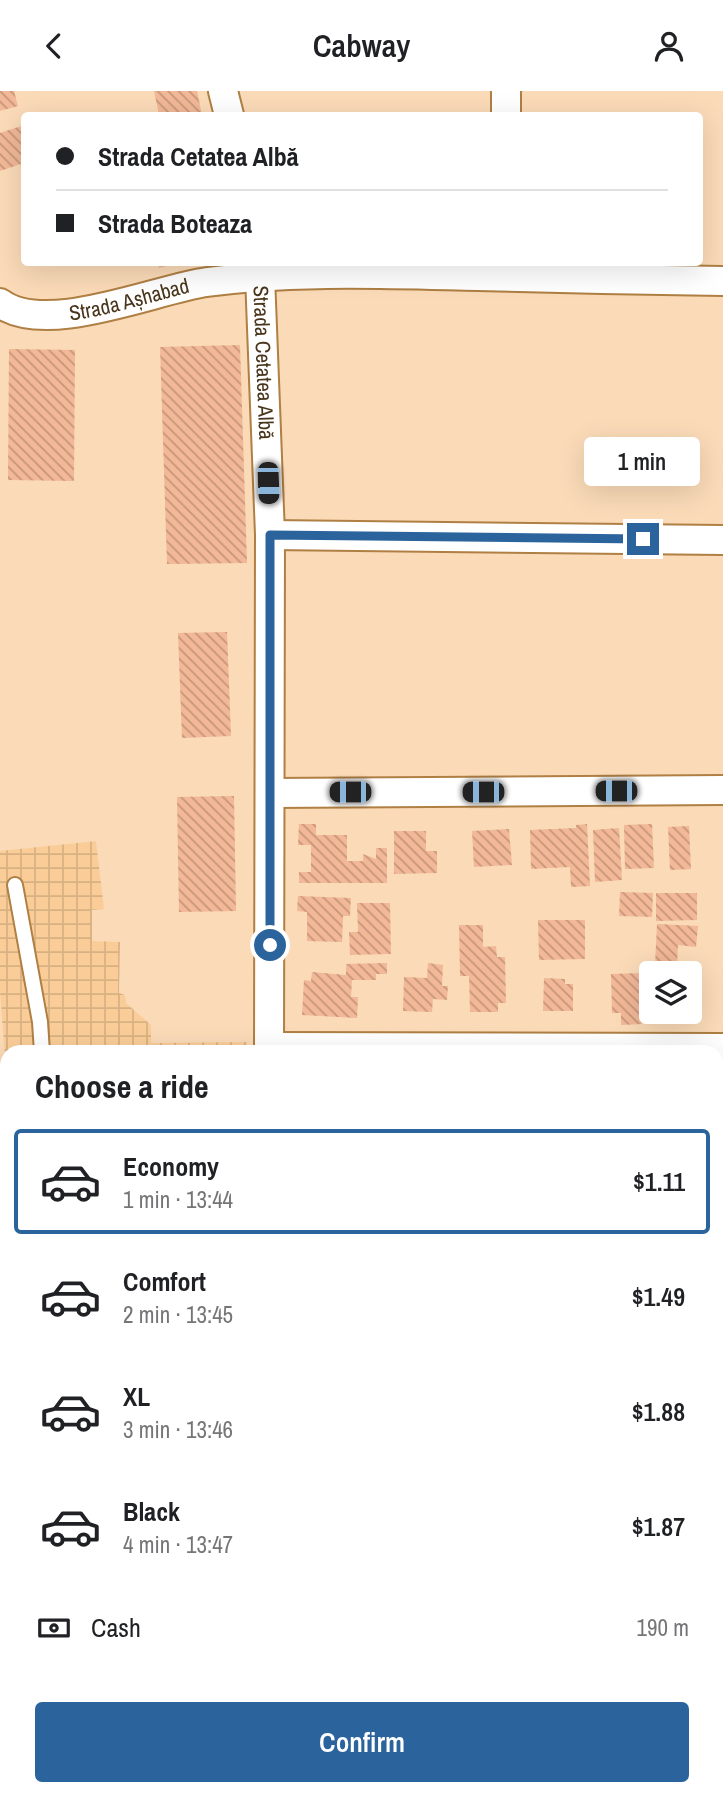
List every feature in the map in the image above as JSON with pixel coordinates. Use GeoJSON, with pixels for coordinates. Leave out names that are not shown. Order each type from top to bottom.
{"type":"FeatureCollection","features":[{"type":"Feature","properties":{"kind":"street"},"geometry":{"type":"LineString","coordinates":[[223,91],[228,112]]}},
{"type":"Feature","properties":{"kind":"street"},"geometry":{"type":"LineString","coordinates":[[506,91],[506,112]]}},
{"type":"Feature","properties":{"kind":"street","name":"Strada Așhabad"},"geometry":{"type":"LineString","coordinates":[[0,303],[4,307],[30,313],[98,310],[259,269],[329,273],[507,270],[723,281]]}},
{"type":"Feature","properties":{"kind":"street","name":"Strada Cetatea Albă"},"geometry":{"type":"LineString","coordinates":[[259,269],[270,535],[269,1045]]}},
{"type":"Feature","properties":{"kind":"street"},"geometry":{"type":"LineString","coordinates":[[270,535],[723,540]]}},
{"type":"Feature","properties":{"kind":"street"},"geometry":{"type":"LineString","coordinates":[[270,793],[723,790]]}},
{"type":"Feature","properties":{"kind":"lane"},"geometry":{"type":"LineString","coordinates":[[15,885],[40,1022],[42,1045]]}},
{"type":"Feature","properties":{"kind":"shaded area"},"geometry":{"type":"Polygon","coordinates":[[[96,841],[104,909],[92,910],[92,941],[120,942],[119,993],[125,995],[126,1003],[151,1025],[151,1043],[247,1042],[247,1045],[4,1045],[0,992],[0,851],[96,841]]]}},
{"type":"Feature","properties":{"kind":"building"},"geometry":{"type":"Polygon","coordinates":[[[0,91],[14,91],[18,106],[0,111],[0,91]]]}},
{"type":"Feature","properties":{"kind":"building"},"geometry":{"type":"Polygon","coordinates":[[[154,91],[197,91],[201,112],[158,112],[154,91]]]}},
{"type":"Feature","properties":{"kind":"building"},"geometry":{"type":"Polygon","coordinates":[[[21,126],[21,164],[0,171],[0,133],[21,126]]]}},
{"type":"Feature","properties":{"kind":"building"},"geometry":{"type":"Polygon","coordinates":[[[240,345],[247,563],[167,564],[160,347],[240,345]]]}},
{"type":"Feature","properties":{"kind":"building"},"geometry":{"type":"Polygon","coordinates":[[[9,349],[75,350],[74,481],[8,480],[9,349]]]}},
{"type":"Feature","properties":{"kind":"building"},"geometry":{"type":"Polygon","coordinates":[[[227,632],[231,736],[182,738],[178,633],[227,632]]]}},
{"type":"Feature","properties":{"kind":"building"},"geometry":{"type":"Polygon","coordinates":[[[234,796],[236,911],[179,912],[177,797],[234,796]]]}},
{"type":"Feature","properties":{"kind":"building"},"geometry":{"type":"Polygon","coordinates":[[[299,824],[316,824],[316,835],[347,835],[347,861],[363,861],[363,854],[376,859],[376,848],[387,848],[387,883],[299,883],[299,872],[311,872],[311,845],[298,845],[299,824]]]}},
{"type":"Feature","properties":{"kind":"building"},"geometry":{"type":"Polygon","coordinates":[[[587,824],[590,886],[571,887],[570,867],[531,869],[530,830],[576,828],[576,825],[587,824]]]}},
{"type":"Feature","properties":{"kind":"building"},"geometry":{"type":"Polygon","coordinates":[[[652,824],[654,868],[625,869],[624,825],[652,824]]]}},
{"type":"Feature","properties":{"kind":"building"},"geometry":{"type":"Polygon","coordinates":[[[689,826],[691,869],[670,870],[668,827],[689,826]]]}},
{"type":"Feature","properties":{"kind":"building"},"geometry":{"type":"Polygon","coordinates":[[[619,828],[622,880],[595,882],[593,830],[619,828]]]}},
{"type":"Feature","properties":{"kind":"building"},"geometry":{"type":"Polygon","coordinates":[[[509,829],[512,865],[474,867],[472,831],[509,829]]]}},
{"type":"Feature","properties":{"kind":"building"},"geometry":{"type":"Polygon","coordinates":[[[394,831],[426,831],[426,851],[437,851],[437,873],[394,874],[394,831]]]}},
{"type":"Feature","properties":{"kind":"building"},"geometry":{"type":"Polygon","coordinates":[[[620,892],[653,893],[652,917],[619,916],[620,892]]]}},
{"type":"Feature","properties":{"kind":"building"},"geometry":{"type":"Polygon","coordinates":[[[656,893],[697,893],[697,920],[656,921],[656,893]]]}},
{"type":"Feature","properties":{"kind":"building"},"geometry":{"type":"Polygon","coordinates":[[[298,896],[351,898],[350,916],[343,916],[342,942],[307,941],[307,912],[297,911],[298,896]]]}},
{"type":"Feature","properties":{"kind":"building"},"geometry":{"type":"Polygon","coordinates":[[[357,903],[390,903],[391,954],[350,955],[349,932],[358,932],[357,903]]]}},
{"type":"Feature","properties":{"kind":"building"},"geometry":{"type":"Polygon","coordinates":[[[538,920],[585,920],[585,959],[539,960],[538,920]]]}},
{"type":"Feature","properties":{"kind":"building"},"geometry":{"type":"Polygon","coordinates":[[[657,924],[698,926],[696,947],[678,945],[677,961],[655,961],[657,924]]]}},
{"type":"Feature","properties":{"kind":"building"},"geometry":{"type":"Polygon","coordinates":[[[459,925],[483,925],[483,947],[496,946],[497,957],[505,957],[506,1003],[498,1003],[498,1012],[470,1012],[469,976],[460,976],[459,925]]]}},
{"type":"Feature","properties":{"kind":"building"},"geometry":{"type":"Polygon","coordinates":[[[387,963],[387,974],[376,974],[376,980],[352,980],[351,997],[358,997],[357,1018],[302,1015],[304,980],[311,981],[312,972],[346,975],[346,964],[387,963]]]}},
{"type":"Feature","properties":{"kind":"building"},"geometry":{"type":"Polygon","coordinates":[[[428,963],[443,965],[442,986],[448,986],[447,1000],[433,999],[432,1012],[403,1011],[404,977],[427,978],[428,963]]]}},
{"type":"Feature","properties":{"kind":"building"},"geometry":{"type":"Polygon","coordinates":[[[639,973],[639,1024],[642,1024],[621,1025],[621,1013],[612,1013],[611,974],[639,973]]]}},
{"type":"Feature","properties":{"kind":"building"},"geometry":{"type":"Polygon","coordinates":[[[544,978],[565,979],[565,984],[573,984],[573,1011],[543,1011],[544,978]]]}},
{"type":"Feature","properties":{"kind":"route"},"geometry":{"type":"LineString","coordinates":[[270,945],[270,535],[643,539]]}}]}
